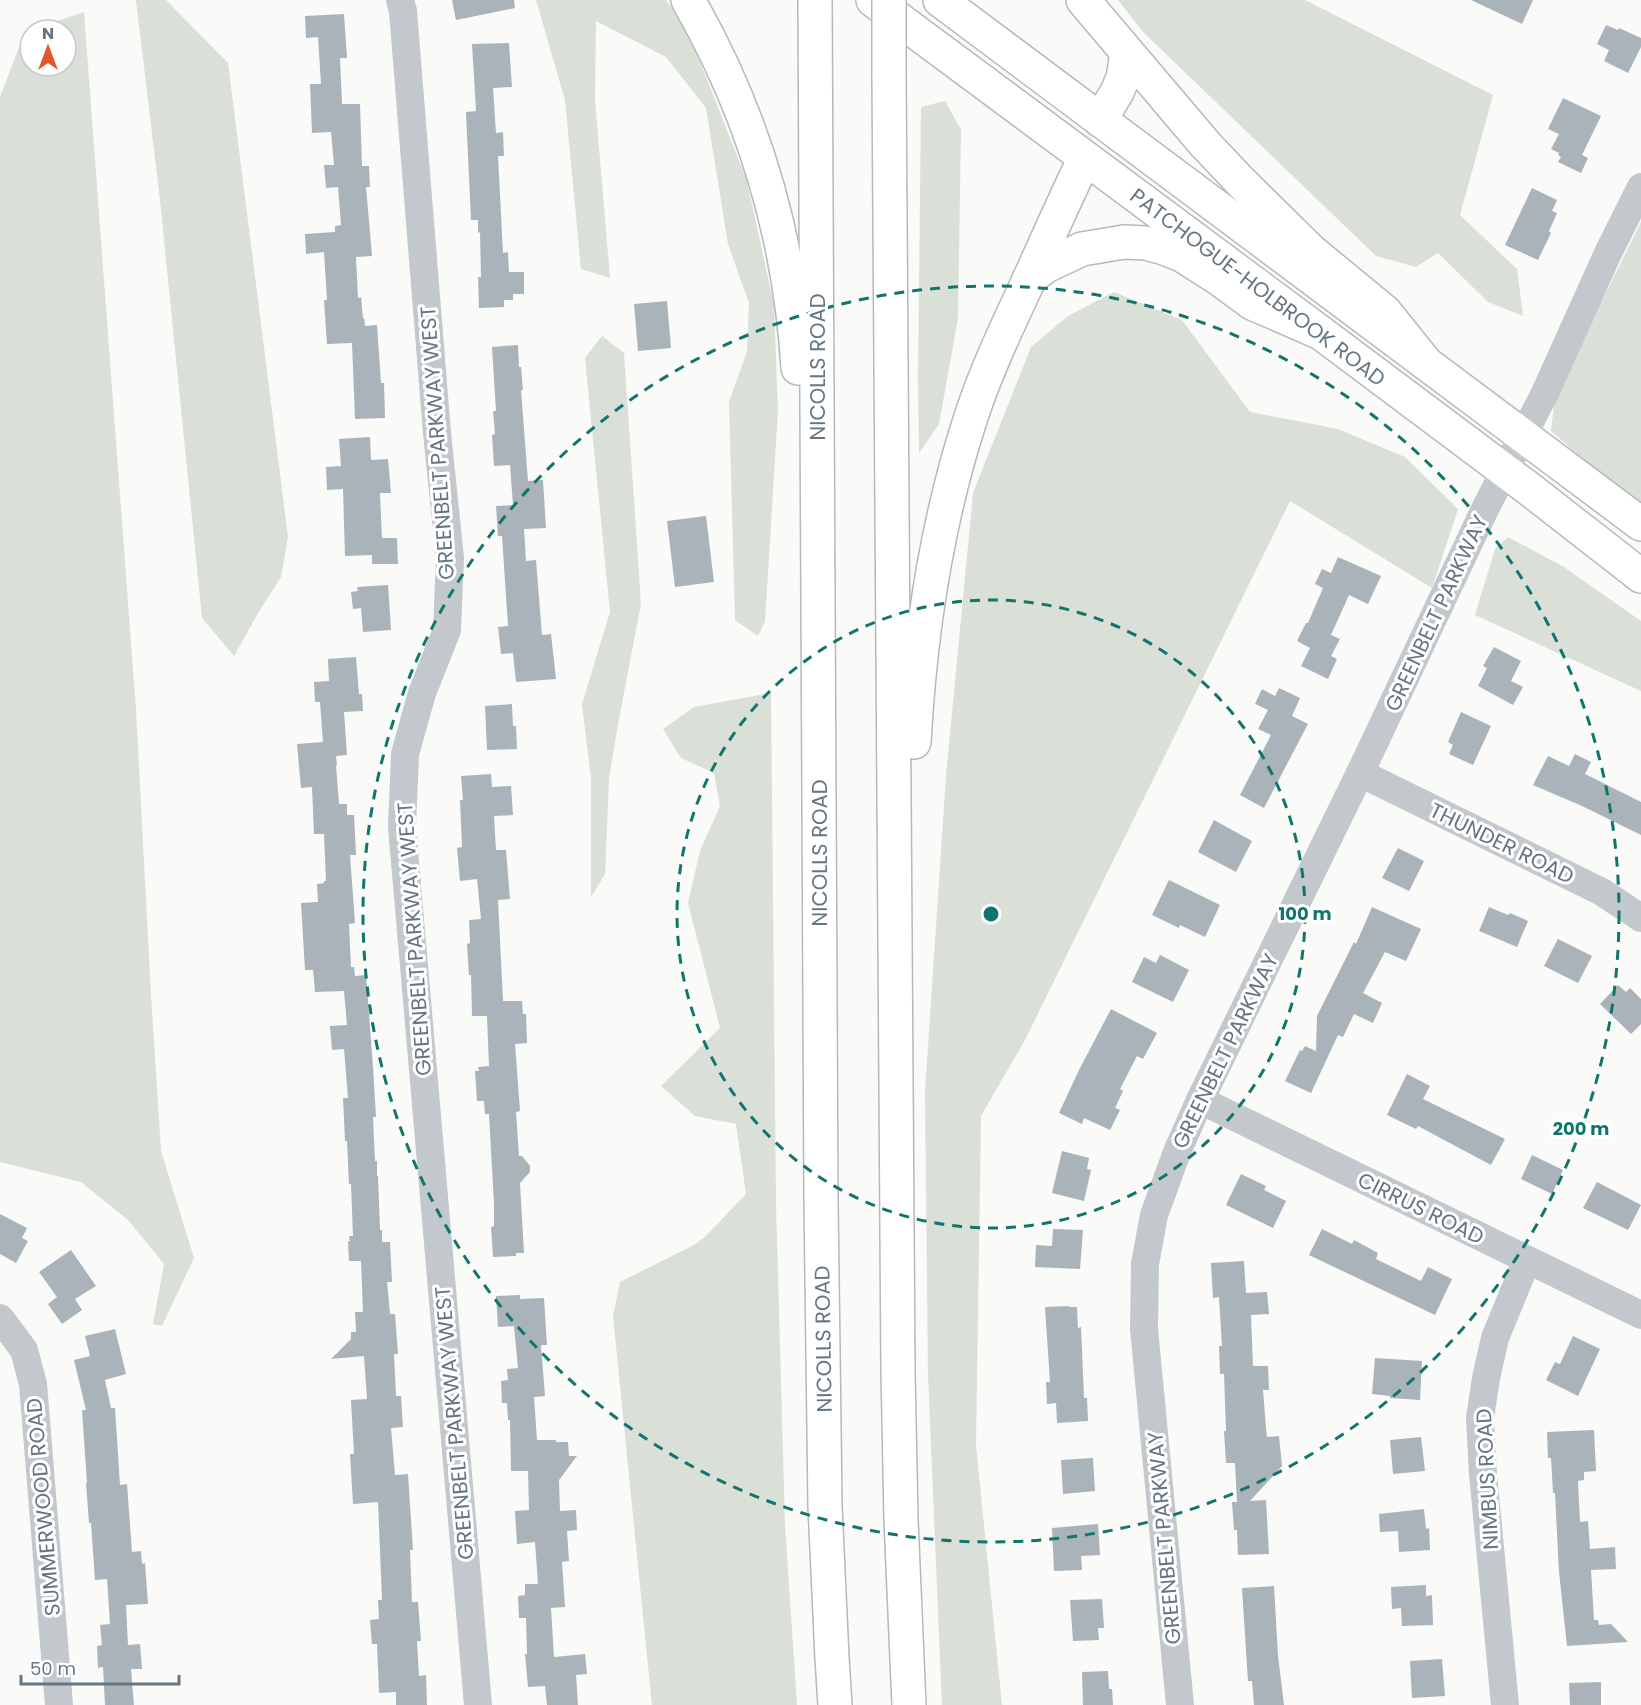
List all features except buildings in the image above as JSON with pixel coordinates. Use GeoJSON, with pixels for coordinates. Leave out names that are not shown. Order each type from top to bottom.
{"type":"FeatureCollection","features":[{"type":"Feature","properties":{"kind":"main road"},"geometry":{"type":"LineString","coordinates":[[688,0],[711,41],[745,116],[764,173],[780,235],[793,322],[801,443],[818,551]]}},
{"type":"Feature","properties":{"kind":"main road","name":"PATCHOGUE-HOLBROOK ROAD"},"geometry":{"type":"LineString","coordinates":[[873,0],[1321,333],[1641,576]]}},
{"type":"Feature","properties":{"kind":"main road"},"geometry":{"type":"LineString","coordinates":[[889,0],[896,1245],[900,1509],[909,1705]]}},
{"type":"Feature","properties":{"kind":"main road","name":"PATCHOGUE-HOLBROOK ROAD"},"geometry":{"type":"LineString","coordinates":[[939,0],[1641,524]]}},
{"type":"Feature","properties":{"kind":"main road"},"geometry":{"type":"LineString","coordinates":[[1083,0],[1205,144],[1311,251],[1385,312],[1426,363]]}},
{"type":"Feature","properties":{"kind":"main road","name":"NICOLLS ROAD"},"geometry":{"type":"LineString","coordinates":[[815,10],[823,1377],[825,1506],[835,1705]]}},
{"type":"Feature","properties":{"kind":"main road"},"geometry":{"type":"LineString","coordinates":[[896,1040],[912,921],[912,773],[916,705],[923,636],[938,538],[970,418],[1004,335],[1100,120],[1117,92],[1123,78],[1127,53]]}},
{"type":"Feature","properties":{"kind":"main road"},"geometry":{"type":"LineString","coordinates":[[1029,279],[1046,266],[1082,249],[1124,242],[1146,243],[1182,255],[1252,303],[1321,333]]}},
{"type":"Feature","properties":{"kind":"street","name":"GREENBELT PARKWAY WEST"},"geometry":{"type":"LineString","coordinates":[[400,0],[403,11],[437,433],[450,558],[447,630],[422,693],[405,754],[402,827],[478,1705]]}},
{"type":"Feature","properties":{"kind":"street","name":"GREENBELT PARKWAY"},"geometry":{"type":"LineString","coordinates":[[1180,1705],[1144,1329],[1145,1264],[1154,1215],[1177,1152],[1200,1100],[1504,471],[1542,398],[1608,253],[1641,187]]}},
{"type":"Feature","properties":{"kind":"street","name":"THUNDER ROAD"},"geometry":{"type":"LineString","coordinates":[[1360,773],[1602,892],[1641,918]]}},
{"type":"Feature","properties":{"kind":"street","name":"CIRRUS ROAD"},"geometry":{"type":"LineString","coordinates":[[1200,1100],[1641,1315]]}},
{"type":"Feature","properties":{"kind":"street","name":"NIMBUS ROAD"},"geometry":{"type":"LineString","coordinates":[[1505,1705],[1483,1474],[1480,1418],[1495,1338],[1527,1260]]}},
{"type":"Feature","properties":{"kind":"street","name":"SUMMERWOOD ROAD"},"geometry":{"type":"LineString","coordinates":[[0,1318],[24,1350],[33,1384],[59,1705]]}},
{"type":"Feature","properties":{"kind":"shaded area"},"geometry":{"type":"Polygon","coordinates":[[[136,0],[166,0],[228,63],[288,537],[281,577],[234,656],[202,618],[160,200],[136,0]]]}},
{"type":"Feature","properties":{"kind":"shaded area"},"geometry":{"type":"Polygon","coordinates":[[[536,0],[666,0],[688,31],[747,181],[774,305],[778,411],[765,621],[758,636],[735,620],[729,402],[747,351],[749,303],[728,244],[706,108],[666,57],[596,21],[595,99],[610,278],[581,269],[565,100],[536,0]]]}},
{"type":"Feature","properties":{"kind":"shaded area"},"geometry":{"type":"Polygon","coordinates":[[[1118,0],[1305,0],[1493,95],[1460,215],[1517,269],[1523,316],[1488,302],[1438,253],[1416,267],[1376,256],[1143,32],[1118,0]]]}},
{"type":"Feature","properties":{"kind":"shaded area"},"geometry":{"type":"Polygon","coordinates":[[[84,12],[136,710],[161,1151],[194,1258],[162,1326],[153,1324],[164,1264],[128,1220],[81,1182],[0,1162],[0,97],[18,50],[18,78],[78,78],[78,18],[66,18],[84,12]]]}},
{"type":"Feature","properties":{"kind":"shaded area"},"geometry":{"type":"Polygon","coordinates":[[[945,101],[961,130],[958,318],[939,424],[919,453],[921,107],[945,101]]]}},
{"type":"Feature","properties":{"kind":"shaded area"},"geometry":{"type":"Polygon","coordinates":[[[1641,222],[1641,509],[1551,431],[1555,396],[1641,222]]]}},
{"type":"Feature","properties":{"kind":"shaded area"},"geometry":{"type":"Polygon","coordinates":[[[1114,292],[1182,320],[1250,412],[1338,429],[1405,457],[1458,509],[1432,588],[1290,501],[1025,1040],[981,1116],[976,1445],[1002,1705],[942,1705],[928,1376],[925,1092],[946,776],[973,493],[1031,347],[1068,316],[1114,292]]]}},
{"type":"Feature","properties":{"kind":"shaded area"},"geometry":{"type":"Polygon","coordinates":[[[602,336],[624,353],[641,604],[609,779],[605,874],[591,897],[591,779],[582,704],[610,612],[585,358],[602,336]]]}},
{"type":"Feature","properties":{"kind":"shaded area"},"geometry":{"type":"Polygon","coordinates":[[[1508,537],[1564,567],[1641,621],[1641,691],[1475,615],[1495,549],[1508,537]]]}},
{"type":"Feature","properties":{"kind":"shaded area"},"geometry":{"type":"Polygon","coordinates":[[[771,693],[776,1205],[785,1525],[797,1705],[652,1705],[613,1316],[620,1282],[694,1245],[706,1236],[746,1194],[736,1124],[695,1116],[661,1086],[720,1028],[688,903],[700,851],[720,806],[714,773],[681,758],[663,729],[694,707],[771,693]]]}}]}
